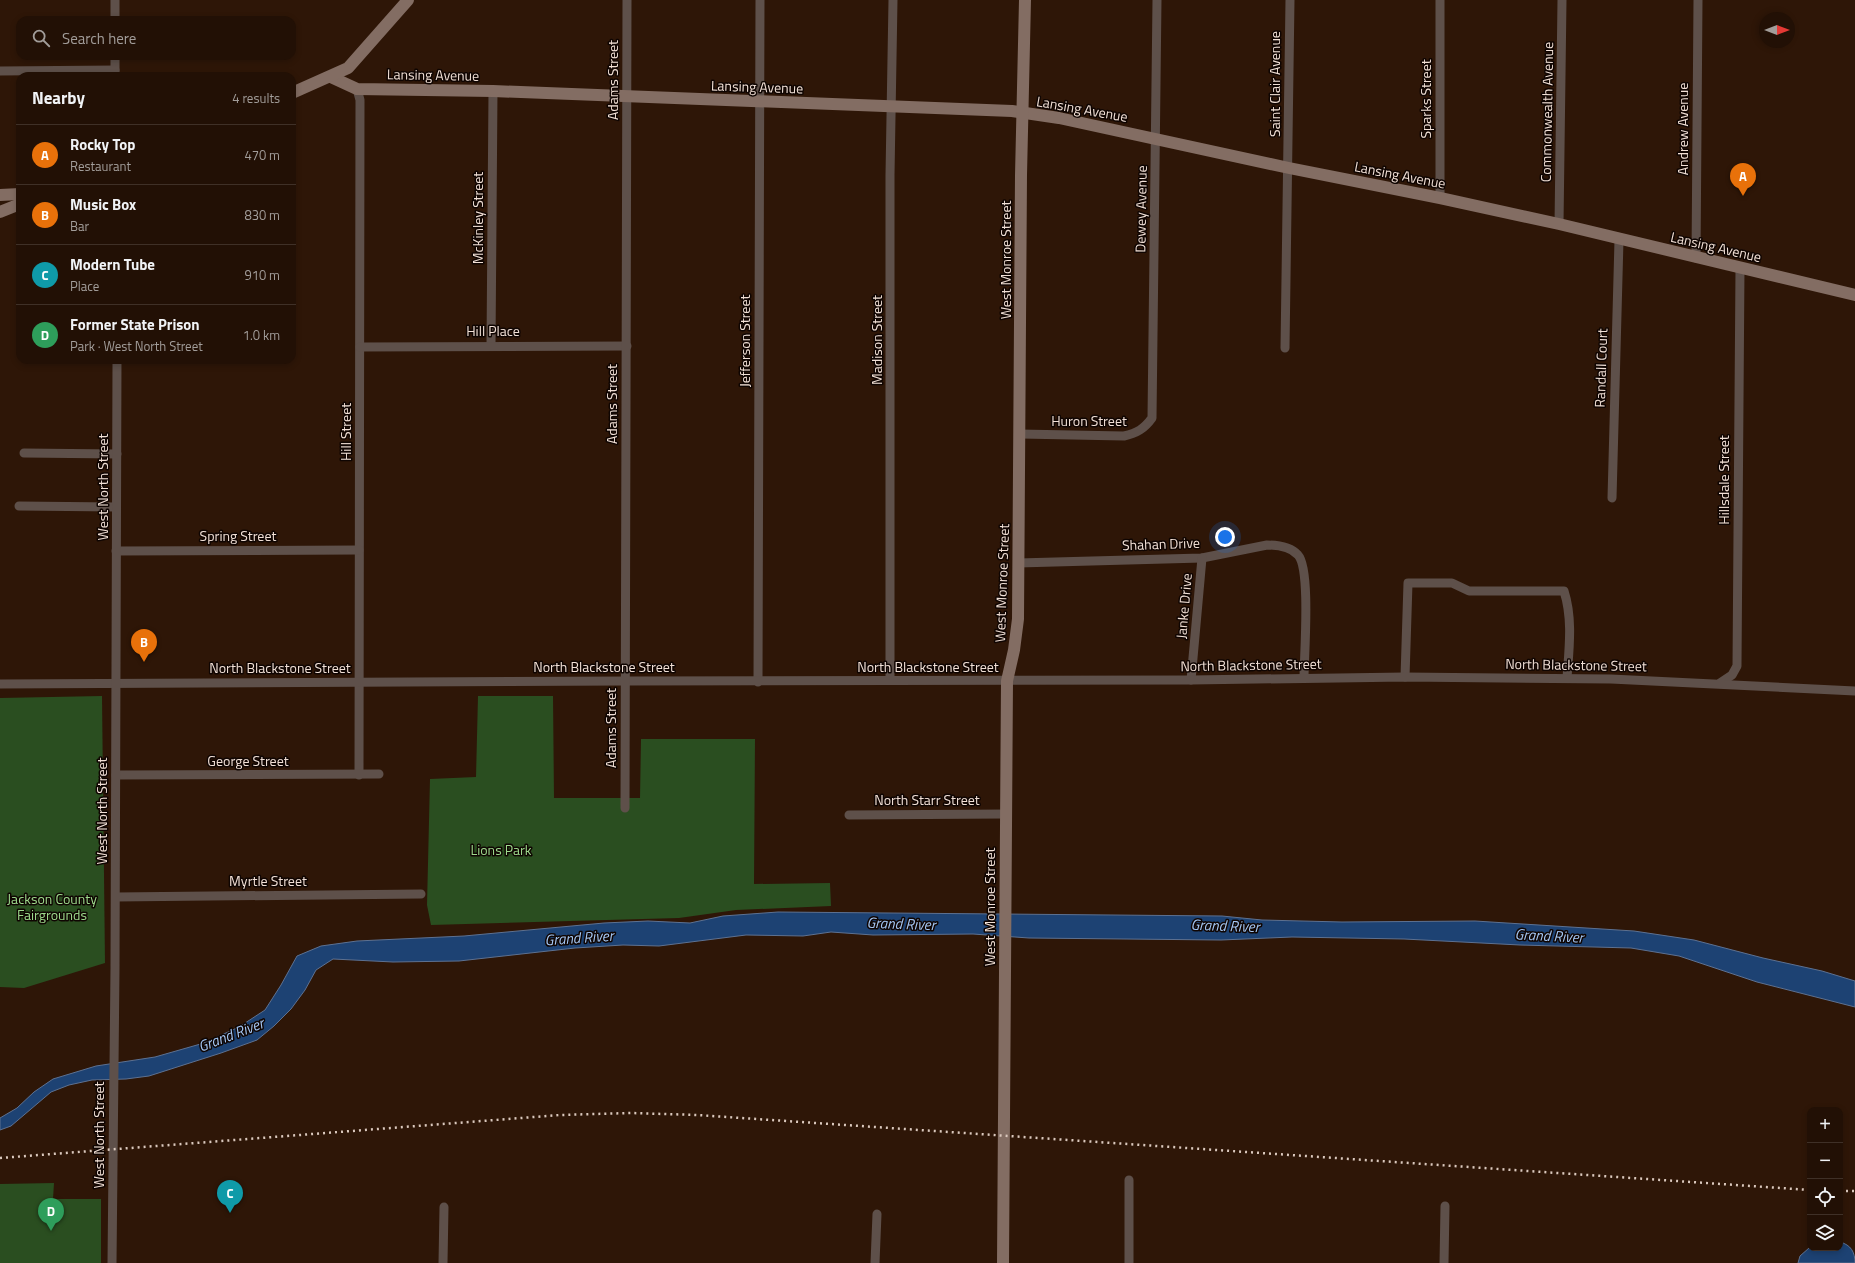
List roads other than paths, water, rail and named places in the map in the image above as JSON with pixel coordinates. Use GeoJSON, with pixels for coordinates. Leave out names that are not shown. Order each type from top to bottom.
{"type":"FeatureCollection","features":[{"type":"Feature","properties":{"kind":"main road"},"geometry":{"type":"LineString","coordinates":[[296,91],[331,78],[348,68],[358,59],[408,0]]}},
{"type":"Feature","properties":{"kind":"main road","name":"West Monroe Street"},"geometry":{"type":"LineString","coordinates":[[1003,1263],[1006,681],[1014,650],[1018,619],[1025,0]]}},
{"type":"Feature","properties":{"kind":"main road","name":"Lansing Avenue"},"geometry":{"type":"LineString","coordinates":[[331,78],[357,89],[493,91],[1012,111],[1023,114],[1059,118],[1289,168],[1440,198],[1559,224],[1619,240],[1855,295]]}},
{"type":"Feature","properties":{"kind":"main road"},"geometry":{"type":"LineString","coordinates":[[0,195],[16,194]]}},
{"type":"Feature","properties":{"kind":"main road"},"geometry":{"type":"LineString","coordinates":[[0,212],[16,206]]}},
{"type":"Feature","properties":{"kind":"street"},"geometry":{"type":"LineString","coordinates":[[115,0],[115,16]]}},
{"type":"Feature","properties":{"kind":"street","name":"Adams Street"},"geometry":{"type":"LineString","coordinates":[[625,808],[627,0]]}},
{"type":"Feature","properties":{"kind":"street","name":"Jefferson Street"},"geometry":{"type":"LineString","coordinates":[[758,682],[760,0]]}},
{"type":"Feature","properties":{"kind":"street","name":"Madison Street"},"geometry":{"type":"LineString","coordinates":[[890,680],[893,0]]}},
{"type":"Feature","properties":{"kind":"street","name":"Dewey Avenue"},"geometry":{"type":"LineString","coordinates":[[1152,418],[1157,0]]}},
{"type":"Feature","properties":{"kind":"street","name":"Saint Clair Avenue"},"geometry":{"type":"LineString","coordinates":[[1285,348],[1289,168],[1290,0]]}},
{"type":"Feature","properties":{"kind":"street","name":"Sparks Street"},"geometry":{"type":"LineString","coordinates":[[1440,0],[1440,198]]}},
{"type":"Feature","properties":{"kind":"street","name":"Commonwealth Avenue"},"geometry":{"type":"LineString","coordinates":[[1559,224],[1562,0]]}},
{"type":"Feature","properties":{"kind":"street","name":"Andrew Avenue"},"geometry":{"type":"LineString","coordinates":[[1696,258],[1698,0]]}},
{"type":"Feature","properties":{"kind":"street"},"geometry":{"type":"LineString","coordinates":[[115,60],[115,72]]}},
{"type":"Feature","properties":{"kind":"street"},"geometry":{"type":"LineString","coordinates":[[0,72],[16,72]]}},
{"type":"Feature","properties":{"kind":"street","name":"Hill Street"},"geometry":{"type":"LineString","coordinates":[[357,89],[360,100],[359,775]]}},
{"type":"Feature","properties":{"kind":"street","name":"McKinley Street"},"geometry":{"type":"LineString","coordinates":[[491,345],[493,91]]}},
{"type":"Feature","properties":{"kind":"street","name":"Randall Court"},"geometry":{"type":"LineString","coordinates":[[1612,498],[1619,240]]}},
{"type":"Feature","properties":{"kind":"street","name":"Hillsdale Street"},"geometry":{"type":"LineString","coordinates":[[1720,683],[1732,675],[1737,666],[1740,268]]}},
{"type":"Feature","properties":{"kind":"street","name":"Hill Place"},"geometry":{"type":"LineString","coordinates":[[360,346],[627,346]]}},
{"type":"Feature","properties":{"kind":"street","name":"West North Street"},"geometry":{"type":"LineString","coordinates":[[112,1263],[116,897],[117,364]]}},
{"type":"Feature","properties":{"kind":"street","name":"Huron Street"},"geometry":{"type":"LineString","coordinates":[[1020,434],[1124,436],[1135,434],[1144,428],[1152,418]]}},
{"type":"Feature","properties":{"kind":"street"},"geometry":{"type":"LineString","coordinates":[[24,453],[117,454]]}},
{"type":"Feature","properties":{"kind":"street"},"geometry":{"type":"LineString","coordinates":[[19,506],[116,506]]}},
{"type":"Feature","properties":{"kind":"street","name":"Shahan Drive"},"geometry":{"type":"LineString","coordinates":[[1018,563],[1202,558],[1267,545],[1293,551],[1299,556],[1305,582],[1304,678]]}},
{"type":"Feature","properties":{"kind":"street","name":"Spring Street"},"geometry":{"type":"LineString","coordinates":[[116,551],[359,550]]}},
{"type":"Feature","properties":{"kind":"street","name":"Janke Drive"},"geometry":{"type":"LineString","coordinates":[[1191,680],[1202,558]]}},
{"type":"Feature","properties":{"kind":"street"},"geometry":{"type":"LineString","coordinates":[[1405,677],[1408,583],[1452,583],[1469,592],[1564,591],[1569,610],[1570,622],[1567,678]]}},
{"type":"Feature","properties":{"kind":"street","name":"North Blackstone Street"},"geometry":{"type":"LineString","coordinates":[[0,684],[626,681],[758,682],[890,680],[1006,681],[1405,677],[1567,678],[1720,683],[1855,691]]}},
{"type":"Feature","properties":{"kind":"street","name":"George Street"},"geometry":{"type":"LineString","coordinates":[[116,775],[380,774]]}},
{"type":"Feature","properties":{"kind":"street","name":"North Starr Street"},"geometry":{"type":"LineString","coordinates":[[850,815],[1005,814]]}},
{"type":"Feature","properties":{"kind":"street","name":"Myrtle Street"},"geometry":{"type":"LineString","coordinates":[[116,897],[421,894]]}},
{"type":"Feature","properties":{"kind":"street"},"geometry":{"type":"LineString","coordinates":[[1129,1180],[1129,1263]]}},
{"type":"Feature","properties":{"kind":"street"},"geometry":{"type":"LineString","coordinates":[[1444,1263],[1445,1206]]}},
{"type":"Feature","properties":{"kind":"street"},"geometry":{"type":"LineString","coordinates":[[443,1263],[444,1207]]}},
{"type":"Feature","properties":{"kind":"street"},"geometry":{"type":"LineString","coordinates":[[876,1263],[877,1214]]}},
{"type":"Feature","properties":{"kind":"water","name":"Grand River"},"geometry":{"type":"Polygon","coordinates":[[[778,912],[1222,916],[1262,920],[1342,922],[1475,921],[1634,931],[1694,940],[1763,958],[1822,971],[1855,981],[1855,1007],[1757,982],[1679,956],[1631,948],[1520,945],[1404,939],[1292,937],[1221,940],[1029,938],[973,934],[873,935],[831,932],[803,936],[746,935],[659,946],[623,945],[575,948],[459,961],[393,962],[333,959],[316,970],[305,990],[291,1009],[257,1040],[149,1076],[126,1079],[92,1080],[69,1085],[51,1092],[11,1126],[0,1130],[0,1118],[17,1108],[34,1092],[53,1079],[96,1066],[155,1057],[204,1043],[239,1027],[265,1010],[297,956],[321,946],[357,941],[464,936],[604,923],[648,921],[690,923],[723,916],[778,912]]]}},
{"type":"Feature","properties":{"kind":"water"},"geometry":{"type":"Polygon","coordinates":[[[1843,1243],[1850,1247],[1852,1250],[1855,1263],[1798,1263],[1800,1256],[1807,1250],[1807,1251],[1843,1251],[1843,1243]]]}},
{"type":"Feature","properties":{"kind":"railway"},"geometry":{"type":"LineString","coordinates":[[0,1158],[560,1115],[631,1113],[697,1115],[1807,1190]]}},
{"type":"Feature","properties":{"kind":"railway"},"geometry":{"type":"LineString","coordinates":[[1843,1191],[1855,1191]]}},
{"type":"Feature","properties":{"kind":"place","name":"Rocky Top"},"geometry":{"type":"Point","coordinates":[1743,196]}},
{"type":"Feature","properties":{"kind":"place","name":"Music Box"},"geometry":{"type":"Point","coordinates":[144,662]}},
{"type":"Feature","properties":{"kind":"place","name":"Modern Tube"},"geometry":{"type":"Point","coordinates":[230,1213]}},
{"type":"Feature","properties":{"kind":"place","name":"Former State Prison"},"geometry":{"type":"Point","coordinates":[51,1231]}},
{"type":"Feature","properties":{"kind":"park label","name":"Lions Park"},"geometry":{"type":"Point","coordinates":[501,850]}},
{"type":"Feature","properties":{"kind":"park label","name":"Jackson County Fairgrounds"},"geometry":{"type":"Point","coordinates":[52,908]}}]}
